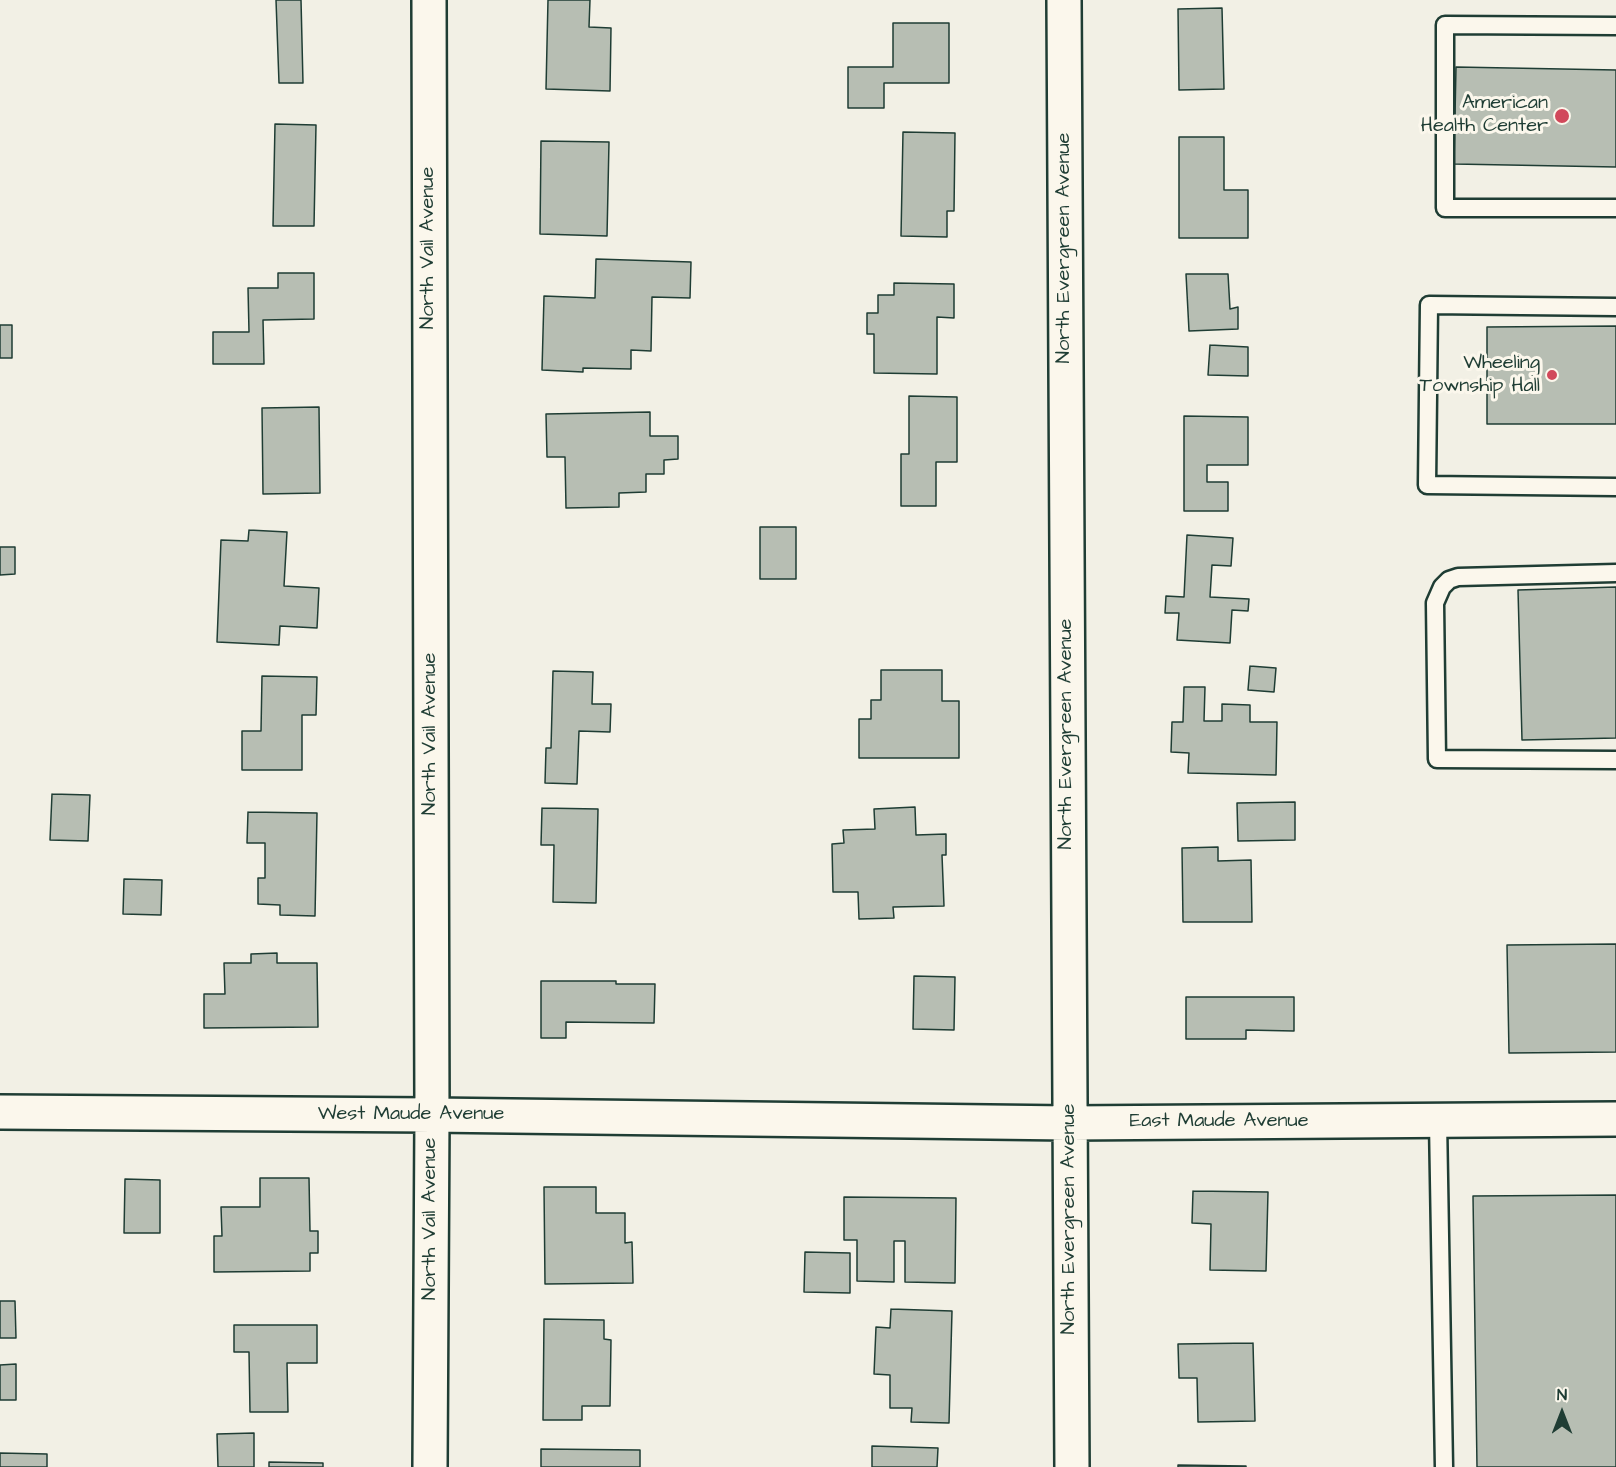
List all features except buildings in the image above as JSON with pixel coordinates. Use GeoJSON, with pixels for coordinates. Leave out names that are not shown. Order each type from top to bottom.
{"type":"FeatureCollection","features":[{"type":"Feature","properties":{"kind":"street","name":"North Vail Avenue"},"geometry":{"type":"LineString","coordinates":[[429,0],[432,1115],[430,1467]]}},
{"type":"Feature","properties":{"kind":"street","name":"North Evergreen Avenue"},"geometry":{"type":"LineString","coordinates":[[1064,0],[1072,1467]]}},
{"type":"Feature","properties":{"kind":"street","name":"West Maude Avenue"},"geometry":{"type":"LineString","coordinates":[[0,1112],[822,1119]]}},
{"type":"Feature","properties":{"kind":"street","name":"East Maude Avenue"},"geometry":{"type":"LineString","coordinates":[[822,1119],[1069,1123],[1616,1119]]}},
{"type":"Feature","properties":{"kind":"lane"},"geometry":{"type":"LineString","coordinates":[[1616,26],[1445,25],[1445,208],[1616,208]]}},
{"type":"Feature","properties":{"kind":"lane"},"geometry":{"type":"LineString","coordinates":[[1616,307],[1429,305],[1427,485],[1616,487]]}},
{"type":"Feature","properties":{"kind":"lane"},"geometry":{"type":"LineString","coordinates":[[1616,573],[1458,577],[1449,580],[1442,587],[1435,603],[1437,759],[1616,760]]}},
{"type":"Feature","properties":{"kind":"lane"},"geometry":{"type":"LineString","coordinates":[[1438,1121],[1444,1467]]}},
{"type":"Feature","properties":{"kind":"place","name":"American Health Center"},"geometry":{"type":"Point","coordinates":[1562,116]}},
{"type":"Feature","properties":{"kind":"place","name":"Wheeling Township Hall"},"geometry":{"type":"Point","coordinates":[1552,375]}}]}
